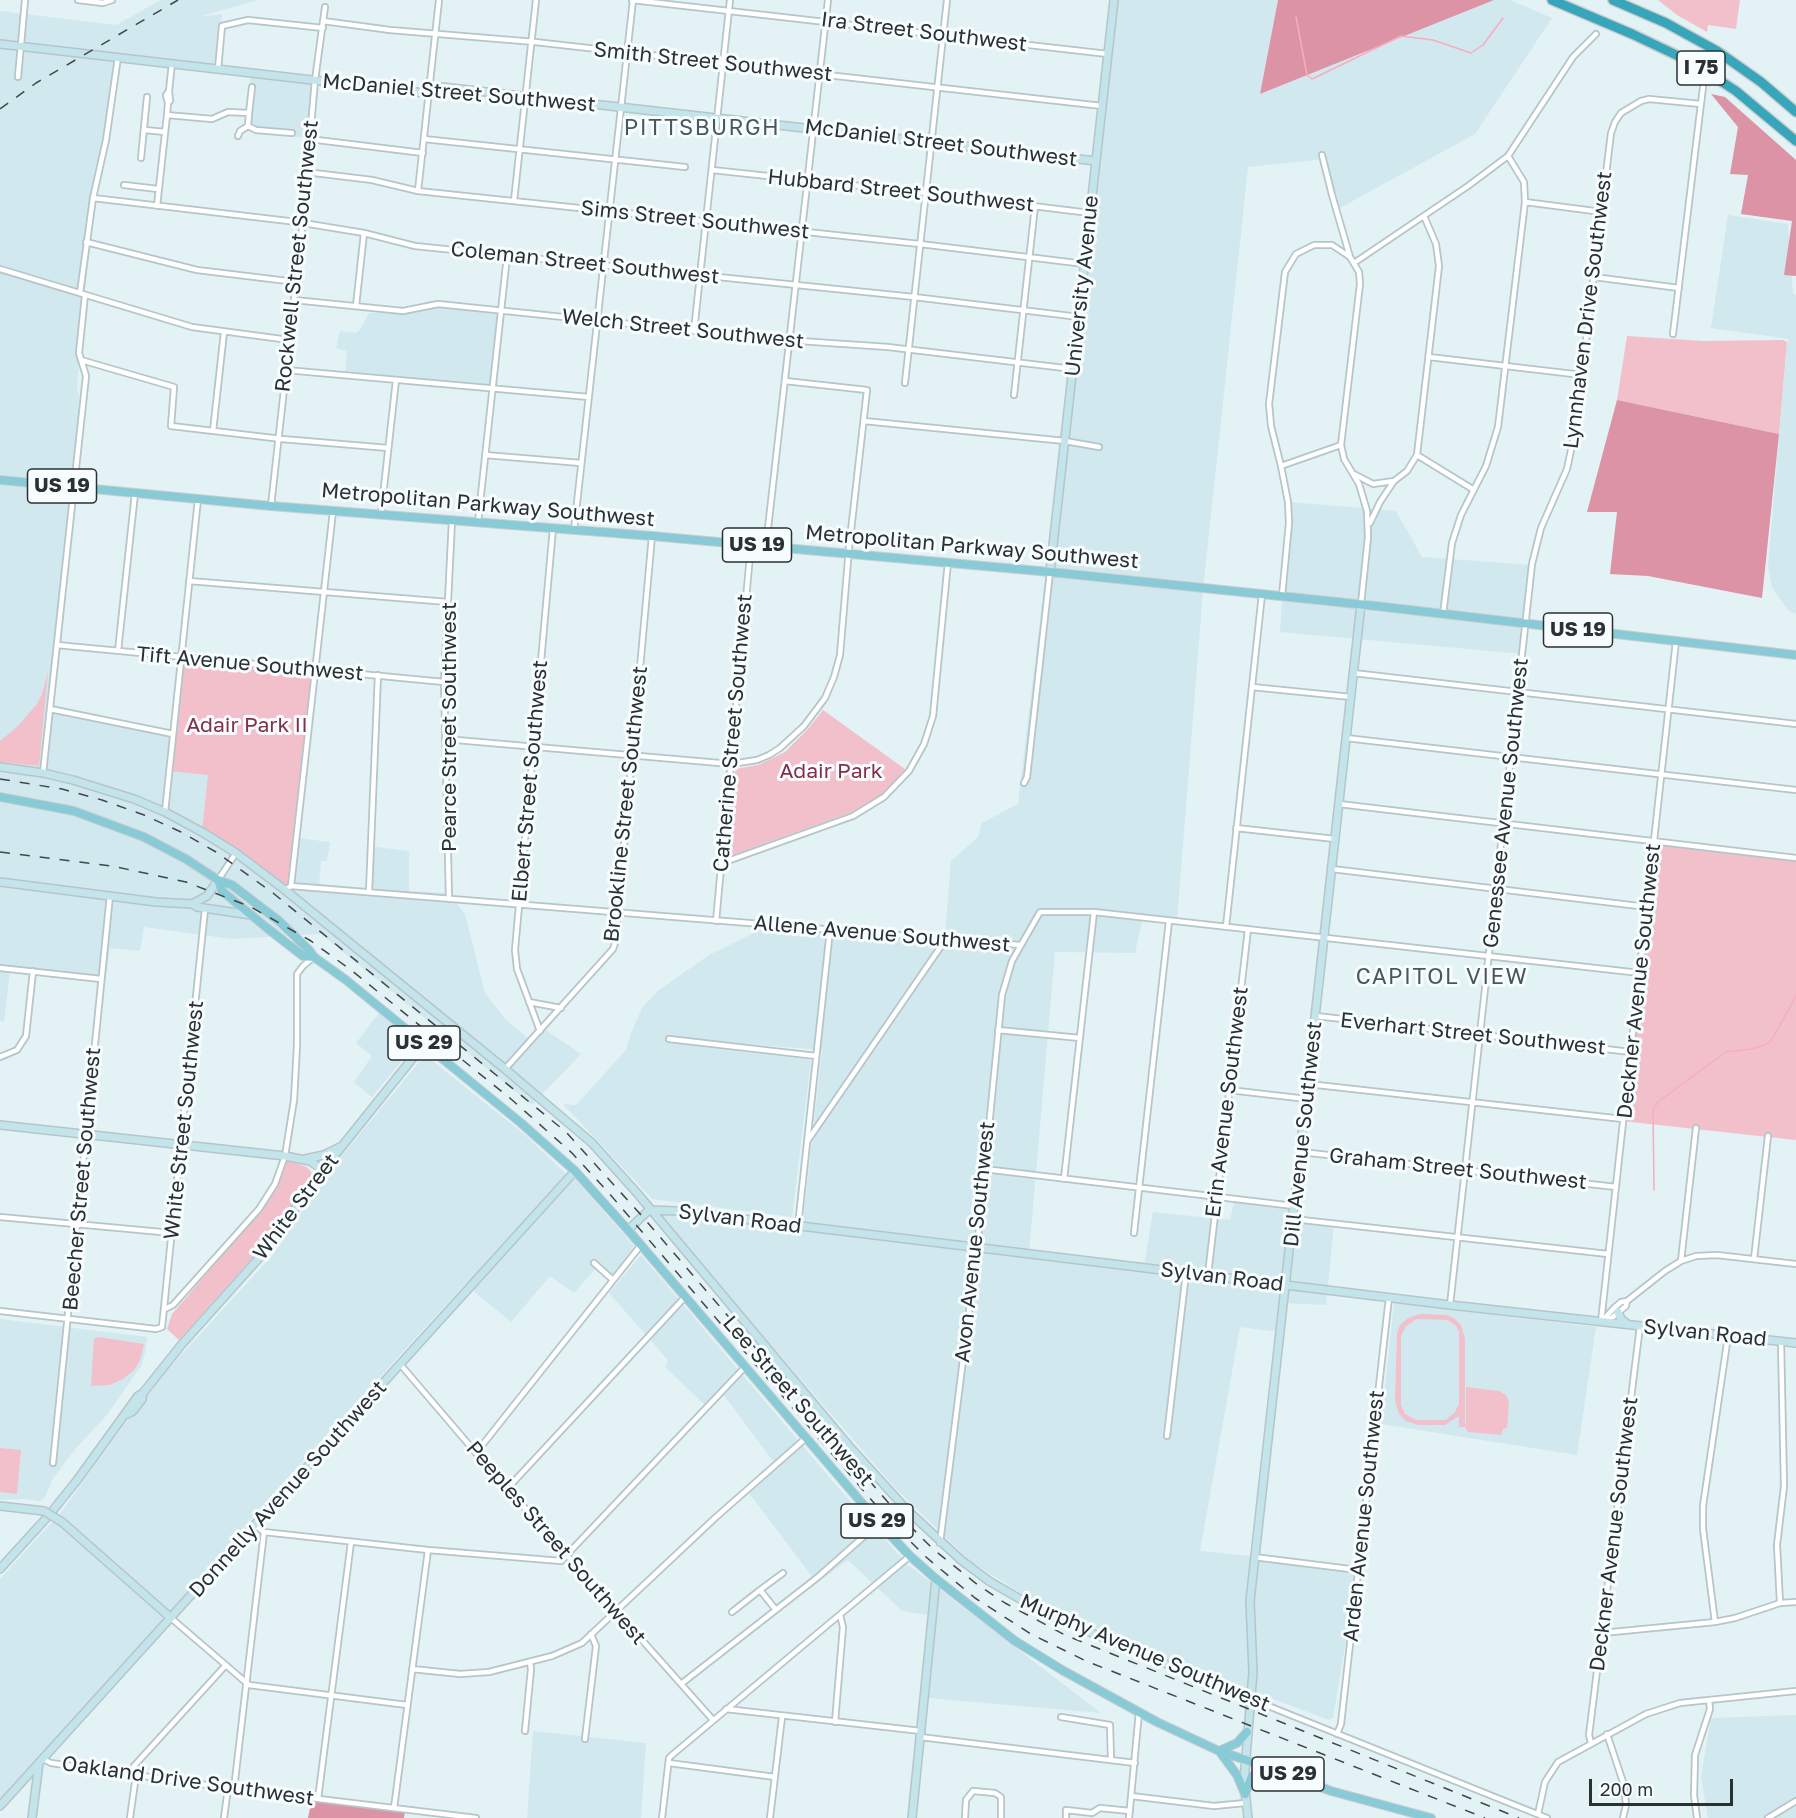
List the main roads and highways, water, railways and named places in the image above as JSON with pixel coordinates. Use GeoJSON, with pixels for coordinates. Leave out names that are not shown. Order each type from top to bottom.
{"type":"FeatureCollection","features":[{"type":"Feature","properties":{"kind":"highway","name":"I 75"},"geometry":{"type":"LineString","coordinates":[[1552,0],[1651,42],[1691,62],[1736,91],[1796,141]]}},
{"type":"Feature","properties":{"kind":"highway","name":"I 75"},"geometry":{"type":"LineString","coordinates":[[1613,0],[1666,23],[1717,51],[1754,77],[1796,112]]}},
{"type":"Feature","properties":{"kind":"main road","name":"Metropolitan Parkway Southwest"},"geometry":{"type":"LineString","coordinates":[[0,480],[271,506],[948,562],[1361,604],[1796,655]]}},
{"type":"Feature","properties":{"kind":"main road","name":"US 29"},"geometry":{"type":"LineString","coordinates":[[0,797],[74,811],[133,832],[186,859],[218,880],[222,891],[303,956],[314,957]]}},
{"type":"Feature","properties":{"kind":"main road","name":"Lee Street Southwest"},"geometry":{"type":"LineString","coordinates":[[218,880],[232,885],[279,921],[314,957],[528,1128],[575,1171],[879,1523],[936,1580],[1015,1641],[1062,1670],[1139,1712],[1219,1751],[1330,1791],[1431,1818]]}},
{"type":"Feature","properties":{"kind":"main road"},"geometry":{"type":"LineString","coordinates":[[1246,1732],[1237,1743],[1219,1751],[1237,1775],[1245,1794],[1248,1782],[1256,1773],[1268,1770],[1279,1771]]}},
{"type":"Feature","properties":{"kind":"waterway"},"geometry":{"type":"LineString","coordinates":[[1296,17],[1307,75],[1312,79],[1401,36],[1433,40],[1471,53],[1483,45],[1503,18]]}},
{"type":"Feature","properties":{"kind":"waterway"},"geometry":{"type":"LineString","coordinates":[[1654,1190],[1653,1109],[1659,1101],[1726,1052],[1751,1049],[1771,1041],[1796,996]]}},
{"type":"Feature","properties":{"kind":"railway"},"geometry":{"type":"LineString","coordinates":[[0,109],[36,83],[178,0]]}},
{"type":"Feature","properties":{"kind":"railway"},"geometry":{"type":"LineString","coordinates":[[0,779],[62,789],[102,800],[144,815],[216,852],[273,893],[566,1132],[642,1216],[898,1514],[933,1549],[978,1585],[1005,1603],[1065,1635],[1519,1818]]}},
{"type":"Feature","properties":{"kind":"railway"},"geometry":{"type":"LineString","coordinates":[[0,852],[112,866],[186,882],[251,907],[311,941],[351,970],[511,1099],[572,1153],[886,1517],[926,1557],[975,1598],[1031,1634],[1086,1661],[1485,1818]]}},
{"type":"Feature","properties":{"kind":"district","name":"PITTSBURGH"},"geometry":{"type":"Point","coordinates":[702,128]}},
{"type":"Feature","properties":{"kind":"district","name":"CAPITOL VIEW"},"geometry":{"type":"Point","coordinates":[1442,977]}},
{"type":"Feature","properties":{"kind":"park label","name":"Adair Park II"},"geometry":{"type":"Point","coordinates":[247,725]}},
{"type":"Feature","properties":{"kind":"park label","name":"Adair Park"},"geometry":{"type":"Point","coordinates":[831,771]}}]}
